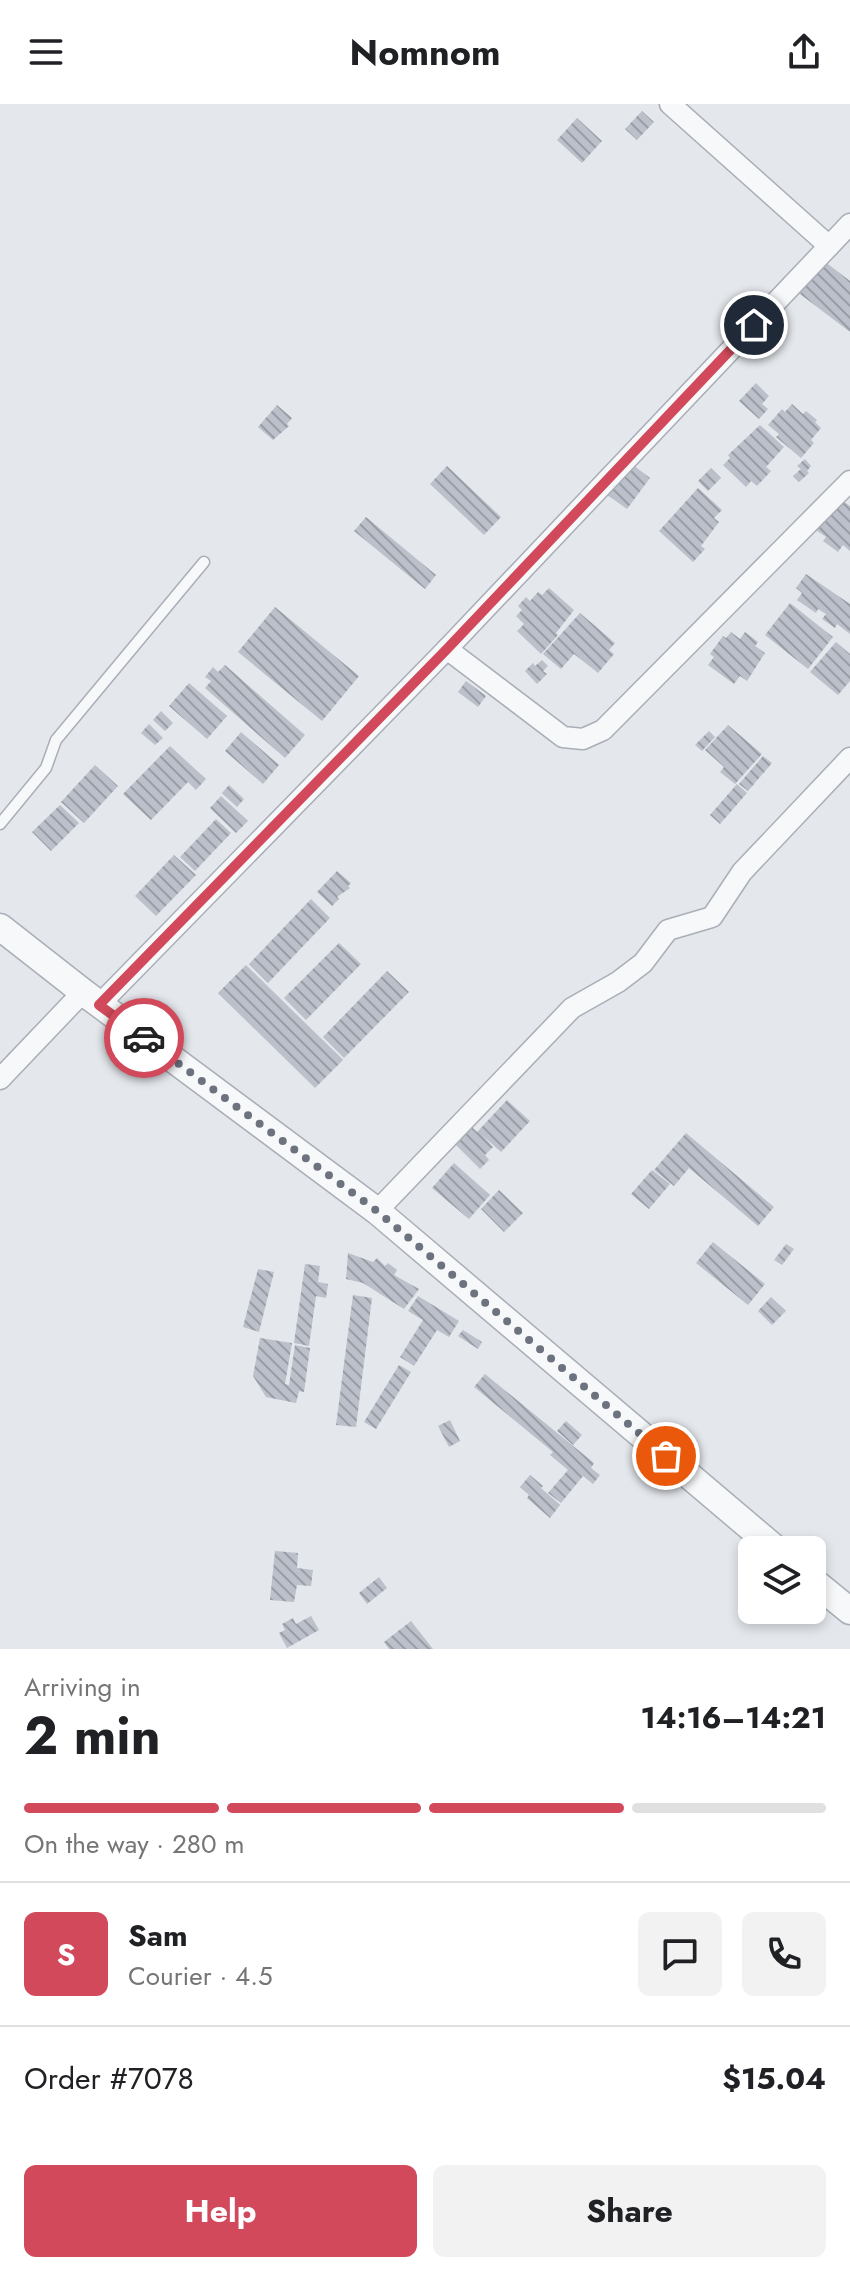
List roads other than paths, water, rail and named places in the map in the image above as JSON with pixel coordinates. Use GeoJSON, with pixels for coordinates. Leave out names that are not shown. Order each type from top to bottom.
{"type":"FeatureCollection","features":[{"type":"Feature","properties":{"kind":"street"},"geometry":{"type":"LineString","coordinates":[[670,104],[829,246]]}},
{"type":"Feature","properties":{"kind":"street"},"geometry":{"type":"LineString","coordinates":[[0,1079],[91,999],[447,649],[850,224]]}},
{"type":"Feature","properties":{"kind":"street"},"geometry":{"type":"LineString","coordinates":[[447,649],[563,737],[583,739],[603,730],[850,481]]}},
{"type":"Feature","properties":{"kind":"street"},"geometry":{"type":"LineString","coordinates":[[377,1211],[572,1008],[618,982],[643,963],[668,930],[712,917],[742,872],[850,758]]}},
{"type":"Feature","properties":{"kind":"street"},"geometry":{"type":"LineString","coordinates":[[0,927],[91,999],[377,1211],[760,1536]]}},
{"type":"Feature","properties":{"kind":"street"},"geometry":{"type":"LineString","coordinates":[[826,1591],[850,1611]]}},
{"type":"Feature","properties":{"kind":"lane"},"geometry":{"type":"LineString","coordinates":[[0,824],[46,768],[56,740],[204,562]]}}]}
